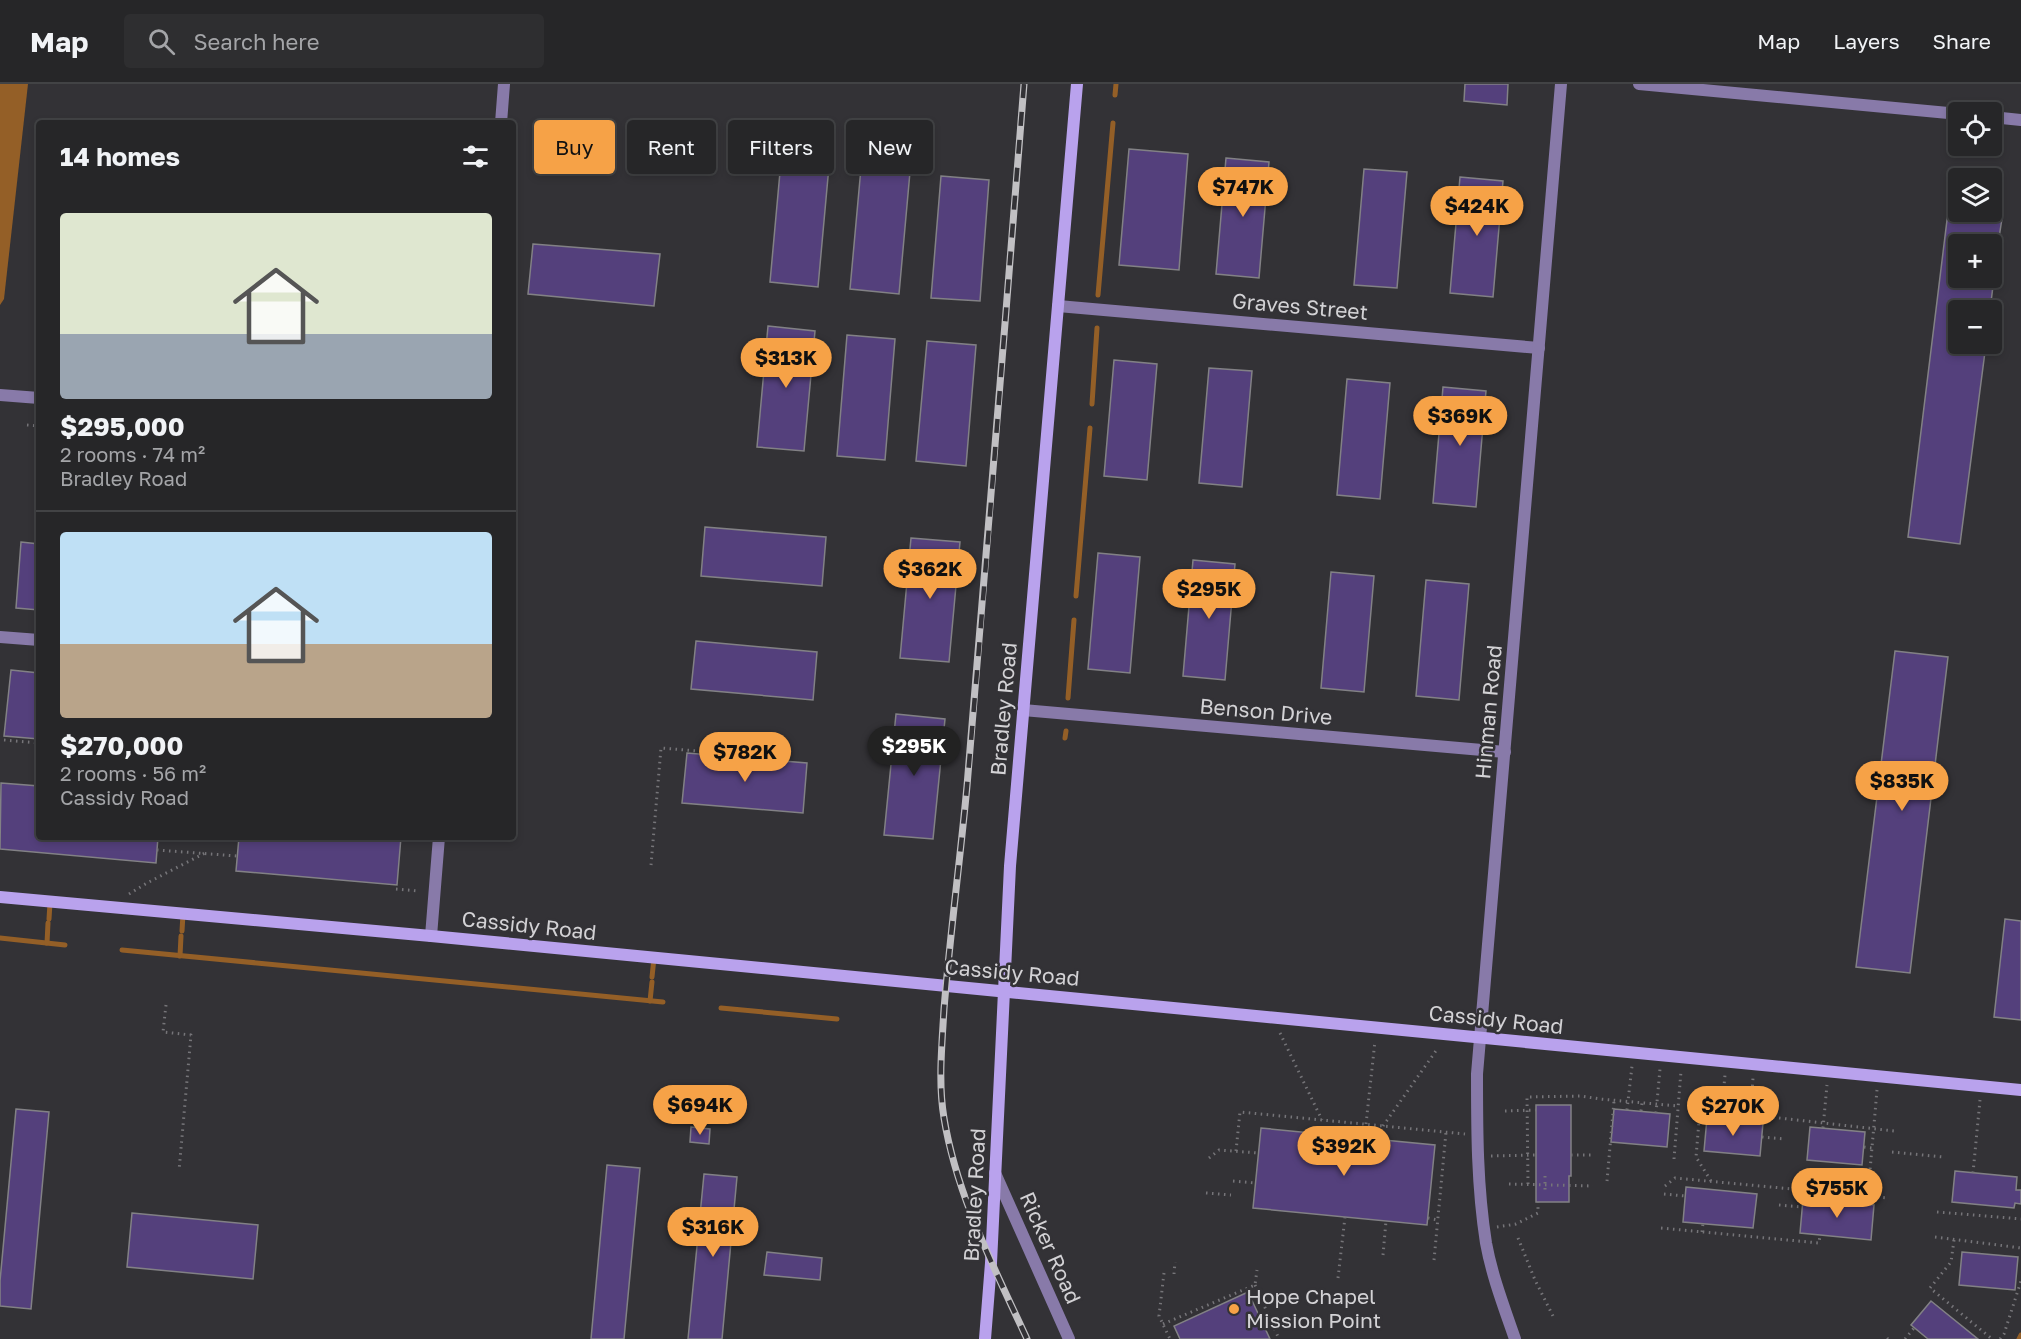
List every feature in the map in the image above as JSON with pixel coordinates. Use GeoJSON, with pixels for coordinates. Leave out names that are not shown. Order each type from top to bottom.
{"type":"FeatureCollection","features":[{"type":"Feature","properties":{"kind":"street"},"geometry":{"type":"LineString","coordinates":[[501,120],[504,84]]}},
{"type":"Feature","properties":{"kind":"street","name":"Bradley Road"},"geometry":{"type":"LineString","coordinates":[[985,1339],[991,1263],[1010,866],[1077,84]]}},
{"type":"Feature","properties":{"kind":"street","name":"Hinman Road"},"geometry":{"type":"LineString","coordinates":[[1515,1339],[1496,1285],[1486,1244],[1477,1156],[1477,1074],[1561,84]]}},
{"type":"Feature","properties":{"kind":"street"},"geometry":{"type":"LineString","coordinates":[[1639,84],[1948,113]]}},
{"type":"Feature","properties":{"kind":"street"},"geometry":{"type":"LineString","coordinates":[[2002,118],[2021,120]]}},
{"type":"Feature","properties":{"kind":"street","name":"Graves Street"},"geometry":{"type":"LineString","coordinates":[[1058,306],[1539,348]]}},
{"type":"Feature","properties":{"kind":"street"},"geometry":{"type":"LineString","coordinates":[[0,395],[36,398]]}},
{"type":"Feature","properties":{"kind":"street"},"geometry":{"type":"LineString","coordinates":[[0,637],[36,640]]}},
{"type":"Feature","properties":{"kind":"street","name":"Benson Drive"},"geometry":{"type":"LineString","coordinates":[[1023,710],[1505,752]]}},
{"type":"Feature","properties":{"kind":"street"},"geometry":{"type":"LineString","coordinates":[[431,936],[439,840]]}},
{"type":"Feature","properties":{"kind":"street","name":"Cassidy Road"},"geometry":{"type":"LineString","coordinates":[[0,897],[431,936],[2021,1090]]}},
{"type":"Feature","properties":{"kind":"street","name":"Ricker Road"},"geometry":{"type":"LineString","coordinates":[[995,1173],[1069,1339]]}},
{"type":"Feature","properties":{"kind":"path"},"geometry":{"type":"LineString","coordinates":[[27,425],[36,426]]}},
{"type":"Feature","properties":{"kind":"path"},"geometry":{"type":"LineString","coordinates":[[4,740],[36,743]]}},
{"type":"Feature","properties":{"kind":"path"},"geometry":{"type":"LineString","coordinates":[[651,865],[661,748],[721,753],[720,755]]}},
{"type":"Feature","properties":{"kind":"path"},"geometry":{"type":"LineString","coordinates":[[157,849],[237,856]]}},
{"type":"Feature","properties":{"kind":"path"},"geometry":{"type":"LineString","coordinates":[[110,907],[147,883],[205,853]]}},
{"type":"Feature","properties":{"kind":"path"},"geometry":{"type":"LineString","coordinates":[[396,889],[418,891]]}},
{"type":"Feature","properties":{"kind":"path"},"geometry":{"type":"LineString","coordinates":[[166,1005],[163,1032],[191,1035],[179,1171]]}},
{"type":"Feature","properties":{"kind":"path"},"geometry":{"type":"LineString","coordinates":[[1272,1017],[1322,1120]]}},
{"type":"Feature","properties":{"kind":"path"},"geometry":{"type":"LineString","coordinates":[[1366,1125],[1377,1027]]}},
{"type":"Feature","properties":{"kind":"path"},"geometry":{"type":"LineString","coordinates":[[1383,1126],[1448,1034]]}},
{"type":"Feature","properties":{"kind":"path"},"geometry":{"type":"LineString","coordinates":[[1627,1110],[1634,1053]]}},
{"type":"Feature","properties":{"kind":"path"},"geometry":{"type":"LineString","coordinates":[[1656,1113],[1661,1055]]}},
{"type":"Feature","properties":{"kind":"path"},"geometry":{"type":"LineString","coordinates":[[1674,1159],[1682,1057]]}},
{"type":"Feature","properties":{"kind":"path"},"geometry":{"type":"LineString","coordinates":[[1721,1119],[1727,1061]]}},
{"type":"Feature","properties":{"kind":"path"},"geometry":{"type":"LineString","coordinates":[[1750,1122],[1755,1064]]}},
{"type":"Feature","properties":{"kind":"path"},"geometry":{"type":"LineString","coordinates":[[1823,1126],[1829,1071]]}},
{"type":"Feature","properties":{"kind":"path"},"geometry":{"type":"LineString","coordinates":[[1867,1205],[1879,1076]]}},
{"type":"Feature","properties":{"kind":"path"},"geometry":{"type":"LineString","coordinates":[[1973,1173],[1982,1086]]}},
{"type":"Feature","properties":{"kind":"path"},"geometry":{"type":"LineString","coordinates":[[1528,1184],[1527,1096],[1581,1096],[1678,1106]]}},
{"type":"Feature","properties":{"kind":"path"},"geometry":{"type":"LineString","coordinates":[[1607,1181],[1614,1101]]}},
{"type":"Feature","properties":{"kind":"path"},"geometry":{"type":"LineString","coordinates":[[1641,1111],[1642,1103]]}},
{"type":"Feature","properties":{"kind":"path"},"geometry":{"type":"LineString","coordinates":[[1711,1181],[1696,1157],[1700,1109],[1750,1114],[1823,1126],[1894,1131]]}},
{"type":"Feature","properties":{"kind":"path"},"geometry":{"type":"LineString","coordinates":[[1505,1110],[1536,1110]]}},
{"type":"Feature","properties":{"kind":"path"},"geometry":{"type":"LineString","coordinates":[[1236,1151],[1239,1112],[1477,1135]]}},
{"type":"Feature","properties":{"kind":"path"},"geometry":{"type":"LineString","coordinates":[[1669,1127],[1676,1128]]}},
{"type":"Feature","properties":{"kind":"path"},"geometry":{"type":"LineString","coordinates":[[1434,1260],[1446,1132]]}},
{"type":"Feature","properties":{"kind":"path"},"geometry":{"type":"LineString","coordinates":[[1762,1137],[1785,1139]]}},
{"type":"Feature","properties":{"kind":"path"},"geometry":{"type":"LineString","coordinates":[[1864,1147],[1872,1148]]}},
{"type":"Feature","properties":{"kind":"path"},"geometry":{"type":"LineString","coordinates":[[1209,1158],[1220,1150],[1258,1153]]}},
{"type":"Feature","properties":{"kind":"path"},"geometry":{"type":"LineString","coordinates":[[1892,1152],[1943,1157]]}},
{"type":"Feature","properties":{"kind":"path"},"geometry":{"type":"LineString","coordinates":[[1477,1156],[1536,1155]]}},
{"type":"Feature","properties":{"kind":"path"},"geometry":{"type":"LineString","coordinates":[[1571,1155],[1592,1155]]}},
{"type":"Feature","properties":{"kind":"path"},"geometry":{"type":"LineString","coordinates":[[1545,1176],[1545,1192]]}},
{"type":"Feature","properties":{"kind":"path"},"geometry":{"type":"LineString","coordinates":[[1665,1186],[1675,1178],[1888,1198]]}},
{"type":"Feature","properties":{"kind":"path"},"geometry":{"type":"LineString","coordinates":[[1233,1181],[1255,1184]]}},
{"type":"Feature","properties":{"kind":"path"},"geometry":{"type":"LineString","coordinates":[[1509,1184],[1593,1186]]}},
{"type":"Feature","properties":{"kind":"path"},"geometry":{"type":"LineString","coordinates":[[1566,1186],[1566,1192]]}},
{"type":"Feature","properties":{"kind":"path"},"geometry":{"type":"LineString","coordinates":[[1206,1192],[1231,1195]]}},
{"type":"Feature","properties":{"kind":"path"},"geometry":{"type":"LineString","coordinates":[[1665,1194],[1685,1196]]}},
{"type":"Feature","properties":{"kind":"path"},"geometry":{"type":"LineString","coordinates":[[1516,1224],[1538,1213],[1538,1202]]}},
{"type":"Feature","properties":{"kind":"path"},"geometry":{"type":"LineString","coordinates":[[1779,1204],[1802,1207]]}},
{"type":"Feature","properties":{"kind":"path"},"geometry":{"type":"LineString","coordinates":[[1937,1212],[2021,1220]]}},
{"type":"Feature","properties":{"kind":"path"},"geometry":{"type":"LineString","coordinates":[[1338,1278],[1345,1217]]}},
{"type":"Feature","properties":{"kind":"path"},"geometry":{"type":"LineString","coordinates":[[1428,1218],[1438,1220]]}},
{"type":"Feature","properties":{"kind":"path"},"geometry":{"type":"LineString","coordinates":[[1383,1255],[1386,1221]]}},
{"type":"Feature","properties":{"kind":"path"},"geometry":{"type":"LineString","coordinates":[[1702,1232],[1703,1223]]}},
{"type":"Feature","properties":{"kind":"path"},"geometry":{"type":"LineString","coordinates":[[1661,1228],[1820,1243],[1820,1235]]}},
{"type":"Feature","properties":{"kind":"path"},"geometry":{"type":"LineString","coordinates":[[1518,1238],[1555,1320]]}},
{"type":"Feature","properties":{"kind":"path"},"geometry":{"type":"LineString","coordinates":[[1935,1238],[2021,1248]]}},
{"type":"Feature","properties":{"kind":"path"},"geometry":{"type":"LineString","coordinates":[[1954,1240],[1951,1262],[1930,1288],[1992,1339]]}},
{"type":"Feature","properties":{"kind":"path"},"geometry":{"type":"LineString","coordinates":[[1174,1274],[1175,1262]]}},
{"type":"Feature","properties":{"kind":"path"},"geometry":{"type":"LineString","coordinates":[[1257,1270],[1255,1285],[1279,1339]]}},
{"type":"Feature","properties":{"kind":"path"},"geometry":{"type":"LineString","coordinates":[[1164,1273],[1159,1316],[1170,1339]]}},
{"type":"Feature","properties":{"kind":"path"},"geometry":{"type":"LineString","coordinates":[[2000,1339],[2004,1334],[2021,1281]]}},
{"type":"Feature","properties":{"kind":"path"},"geometry":{"type":"LineString","coordinates":[[1164,1324],[1255,1285]]}},
{"type":"Feature","properties":{"kind":"path"},"geometry":{"type":"LineString","coordinates":[[1905,1339],[1914,1328]]}},
{"type":"Feature","properties":{"kind":"shaded area"},"geometry":{"type":"Polygon","coordinates":[[[0,84],[28,84],[4,299],[0,305],[0,84]]]}},
{"type":"Feature","properties":{"kind":"building"},"geometry":{"type":"Polygon","coordinates":[[[1465,84],[1508,84],[1507,105],[1464,101],[1465,84]]]}},
{"type":"Feature","properties":{"kind":"building"},"geometry":{"type":"Polygon","coordinates":[[[1129,149],[1188,154],[1179,270],[1119,265],[1129,149]]]}},
{"type":"Feature","properties":{"kind":"building"},"geometry":{"type":"Polygon","coordinates":[[[1226,158],[1269,162],[1259,278],[1216,274],[1226,158]]]}},
{"type":"Feature","properties":{"kind":"building"},"geometry":{"type":"Polygon","coordinates":[[[1364,169],[1407,172],[1397,288],[1354,285],[1364,169]]]}},
{"type":"Feature","properties":{"kind":"building"},"geometry":{"type":"Polygon","coordinates":[[[780,174],[828,174],[818,287],[770,282],[780,174]]]}},
{"type":"Feature","properties":{"kind":"building"},"geometry":{"type":"Polygon","coordinates":[[[860,174],[910,174],[899,294],[850,289],[860,174]]]}},
{"type":"Feature","properties":{"kind":"building"},"geometry":{"type":"Polygon","coordinates":[[[941,176],[989,180],[980,301],[931,298],[941,176]]]}},
{"type":"Feature","properties":{"kind":"building"},"geometry":{"type":"Polygon","coordinates":[[[1460,177],[1503,181],[1493,297],[1450,293],[1460,177]]]}},
{"type":"Feature","properties":{"kind":"building"},"geometry":{"type":"Polygon","coordinates":[[[1948,212],[1948,222],[2001,222],[2000,234],[1948,234],[1948,288],[1993,288],[1991,300],[1948,300],[1948,354],[1985,354],[1960,544],[1908,537],[1948,212]]]}},
{"type":"Feature","properties":{"kind":"building"},"geometry":{"type":"Polygon","coordinates":[[[533,244],[660,254],[654,306],[528,294],[533,244]]]}},
{"type":"Feature","properties":{"kind":"building"},"geometry":{"type":"Polygon","coordinates":[[[768,326],[815,331],[804,451],[757,447],[768,326]]]}},
{"type":"Feature","properties":{"kind":"building"},"geometry":{"type":"Polygon","coordinates":[[[847,335],[895,339],[885,460],[837,456],[847,335]]]}},
{"type":"Feature","properties":{"kind":"building"},"geometry":{"type":"Polygon","coordinates":[[[927,341],[976,345],[966,466],[916,461],[927,341]]]}},
{"type":"Feature","properties":{"kind":"building"},"geometry":{"type":"Polygon","coordinates":[[[1114,360],[1157,364],[1147,480],[1104,476],[1114,360]]]}},
{"type":"Feature","properties":{"kind":"building"},"geometry":{"type":"Polygon","coordinates":[[[1209,368],[1252,371],[1242,487],[1199,483],[1209,368]]]}},
{"type":"Feature","properties":{"kind":"building"},"geometry":{"type":"Polygon","coordinates":[[[1347,379],[1390,383],[1380,499],[1337,495],[1347,379]]]}},
{"type":"Feature","properties":{"kind":"building"},"geometry":{"type":"Polygon","coordinates":[[[1443,387],[1486,391],[1476,507],[1433,503],[1443,387]]]}},
{"type":"Feature","properties":{"kind":"building"},"geometry":{"type":"Polygon","coordinates":[[[705,527],[826,537],[822,586],[701,576],[705,527]]]}},
{"type":"Feature","properties":{"kind":"building"},"geometry":{"type":"Polygon","coordinates":[[[911,538],[960,542],[949,662],[900,658],[911,538]]]}},
{"type":"Feature","properties":{"kind":"building"},"geometry":{"type":"Polygon","coordinates":[[[21,542],[36,544],[36,610],[16,608],[21,542]]]}},
{"type":"Feature","properties":{"kind":"building"},"geometry":{"type":"Polygon","coordinates":[[[1098,553],[1140,557],[1130,673],[1088,669],[1098,553]]]}},
{"type":"Feature","properties":{"kind":"building"},"geometry":{"type":"Polygon","coordinates":[[[1193,560],[1235,564],[1225,680],[1183,676],[1193,560]]]}},
{"type":"Feature","properties":{"kind":"building"},"geometry":{"type":"Polygon","coordinates":[[[1331,572],[1374,576],[1364,692],[1321,688],[1331,572]]]}},
{"type":"Feature","properties":{"kind":"building"},"geometry":{"type":"Polygon","coordinates":[[[1426,580],[1469,584],[1459,700],[1416,696],[1426,580]]]}},
{"type":"Feature","properties":{"kind":"building"},"geometry":{"type":"Polygon","coordinates":[[[696,641],[817,652],[813,700],[691,689],[696,641]]]}},
{"type":"Feature","properties":{"kind":"building"},"geometry":{"type":"Polygon","coordinates":[[[1895,651],[1948,657],[1910,973],[1856,967],[1895,651]]]}},
{"type":"Feature","properties":{"kind":"building"},"geometry":{"type":"Polygon","coordinates":[[[11,670],[36,673],[36,739],[4,736],[11,670]]]}},
{"type":"Feature","properties":{"kind":"building"},"geometry":{"type":"Polygon","coordinates":[[[896,714],[945,719],[933,839],[884,835],[896,714]]]}},
{"type":"Feature","properties":{"kind":"building"},"geometry":{"type":"Polygon","coordinates":[[[687,753],[807,763],[803,813],[682,803],[687,753]]]}},
{"type":"Feature","properties":{"kind":"building"},"geometry":{"type":"Polygon","coordinates":[[[1,783],[36,786],[36,840],[158,840],[156,863],[0,849],[1,783]]]}},
{"type":"Feature","properties":{"kind":"building"},"geometry":{"type":"Polygon","coordinates":[[[239,840],[401,840],[397,885],[236,871],[239,840]]]}},
{"type":"Feature","properties":{"kind":"building"},"geometry":{"type":"Polygon","coordinates":[[[2005,919],[2021,921],[2021,1020],[1994,1017],[2005,919]]]}},
{"type":"Feature","properties":{"kind":"building"},"geometry":{"type":"Polygon","coordinates":[[[1536,1105],[1571,1105],[1569,1202],[1536,1202],[1536,1105]]]}},
{"type":"Feature","properties":{"kind":"building"},"geometry":{"type":"Polygon","coordinates":[[[16,1109],[49,1112],[31,1309],[0,1306],[0,1281],[16,1109]]]}},
{"type":"Feature","properties":{"kind":"building"},"geometry":{"type":"Polygon","coordinates":[[[1614,1109],[1670,1114],[1667,1147],[1611,1142],[1614,1109]]]}},
{"type":"Feature","properties":{"kind":"building"},"geometry":{"type":"Polygon","coordinates":[[[1707,1118],[1763,1123],[1760,1156],[1704,1151],[1707,1118]]]}},
{"type":"Feature","properties":{"kind":"building"},"geometry":{"type":"Polygon","coordinates":[[[691,1127],[710,1129],[709,1144],[690,1142],[691,1127]]]}},
{"type":"Feature","properties":{"kind":"building"},"geometry":{"type":"Polygon","coordinates":[[[1810,1127],[1865,1132],[1862,1165],[1807,1160],[1810,1127]]]}},
{"type":"Feature","properties":{"kind":"building"},"geometry":{"type":"Polygon","coordinates":[[[1261,1128],[1435,1145],[1427,1225],[1253,1208],[1261,1128]]]}},
{"type":"Feature","properties":{"kind":"building"},"geometry":{"type":"Polygon","coordinates":[[[607,1165],[640,1168],[624,1339],[591,1339],[607,1165]]]}},
{"type":"Feature","properties":{"kind":"building"},"geometry":{"type":"Polygon","coordinates":[[[1955,1171],[2017,1177],[2016,1190],[2021,1190],[2021,1204],[2015,1203],[2014,1208],[1952,1202],[1955,1171]]]}},
{"type":"Feature","properties":{"kind":"building"},"geometry":{"type":"Polygon","coordinates":[[[704,1174],[737,1177],[722,1339],[688,1339],[704,1174]]]}},
{"type":"Feature","properties":{"kind":"building"},"geometry":{"type":"Polygon","coordinates":[[[1686,1187],[1757,1194],[1753,1228],[1683,1222],[1686,1187]]]}},
{"type":"Feature","properties":{"kind":"building"},"geometry":{"type":"Polygon","coordinates":[[[1803,1199],[1874,1205],[1871,1240],[1800,1233],[1803,1199]]]}},
{"type":"Feature","properties":{"kind":"building"},"geometry":{"type":"Polygon","coordinates":[[[132,1213],[258,1225],[253,1279],[127,1267],[132,1213]]]}},
{"type":"Feature","properties":{"kind":"building"},"geometry":{"type":"Polygon","coordinates":[[[767,1252],[822,1258],[820,1280],[764,1275],[767,1252]]]}},
{"type":"Feature","properties":{"kind":"building"},"geometry":{"type":"Polygon","coordinates":[[[1962,1252],[2018,1257],[2015,1290],[1959,1285],[1962,1252]]]}},
{"type":"Feature","properties":{"kind":"building","name":"Hope Chapel Mission Point"},"geometry":{"type":"Polygon","coordinates":[[[1248,1292],[1270,1339],[1180,1339],[1174,1326],[1248,1292]]]}},
{"type":"Feature","properties":{"kind":"building"},"geometry":{"type":"Polygon","coordinates":[[[1931,1301],[1978,1339],[1928,1339],[1911,1325],[1931,1301]]]}},
{"type":"Feature","properties":{"kind":"waterway"},"geometry":{"type":"LineString","coordinates":[[1115,95],[1116,84]]}},
{"type":"Feature","properties":{"kind":"waterway"},"geometry":{"type":"LineString","coordinates":[[1098,295],[1113,123]]}},
{"type":"Feature","properties":{"kind":"waterway"},"geometry":{"type":"LineString","coordinates":[[1092,404],[1097,328]]}},
{"type":"Feature","properties":{"kind":"waterway"},"geometry":{"type":"LineString","coordinates":[[1076,596],[1090,428]]}},
{"type":"Feature","properties":{"kind":"waterway"},"geometry":{"type":"LineString","coordinates":[[1068,698],[1074,620]]}},
{"type":"Feature","properties":{"kind":"waterway"},"geometry":{"type":"LineString","coordinates":[[1065,738],[1066,731]]}},
{"type":"Feature","properties":{"kind":"waterway"},"geometry":{"type":"LineString","coordinates":[[49,919],[50,903]]}},
{"type":"Feature","properties":{"kind":"waterway"},"geometry":{"type":"LineString","coordinates":[[182,931],[183,914]]}},
{"type":"Feature","properties":{"kind":"waterway"},"geometry":{"type":"LineString","coordinates":[[47,943],[48,923]]}},
{"type":"Feature","properties":{"kind":"waterway"},"geometry":{"type":"LineString","coordinates":[[180,956],[181,936]]}},
{"type":"Feature","properties":{"kind":"waterway"},"geometry":{"type":"LineString","coordinates":[[0,938],[65,945]]}},
{"type":"Feature","properties":{"kind":"waterway"},"geometry":{"type":"LineString","coordinates":[[122,950],[663,1002]]}},
{"type":"Feature","properties":{"kind":"waterway"},"geometry":{"type":"LineString","coordinates":[[652,977],[654,958]]}},
{"type":"Feature","properties":{"kind":"waterway"},"geometry":{"type":"LineString","coordinates":[[650,1001],[652,982]]}},
{"type":"Feature","properties":{"kind":"waterway"},"geometry":{"type":"LineString","coordinates":[[721,1008],[837,1019]]}},
{"type":"Feature","properties":{"kind":"waterway"},"geometry":{"type":"LineString","coordinates":[[2019,1339],[2021,1335]]}},
{"type":"Feature","properties":{"kind":"railway"},"geometry":{"type":"LineString","coordinates":[[1024,84],[975,698],[944,1009],[941,1077],[944,1118],[967,1204],[1027,1339]]}},
{"type":"Feature","properties":{"kind":"place","name":"Hope Chapel Mission Point"},"geometry":{"type":"Point","coordinates":[1234,1309]}}]}
